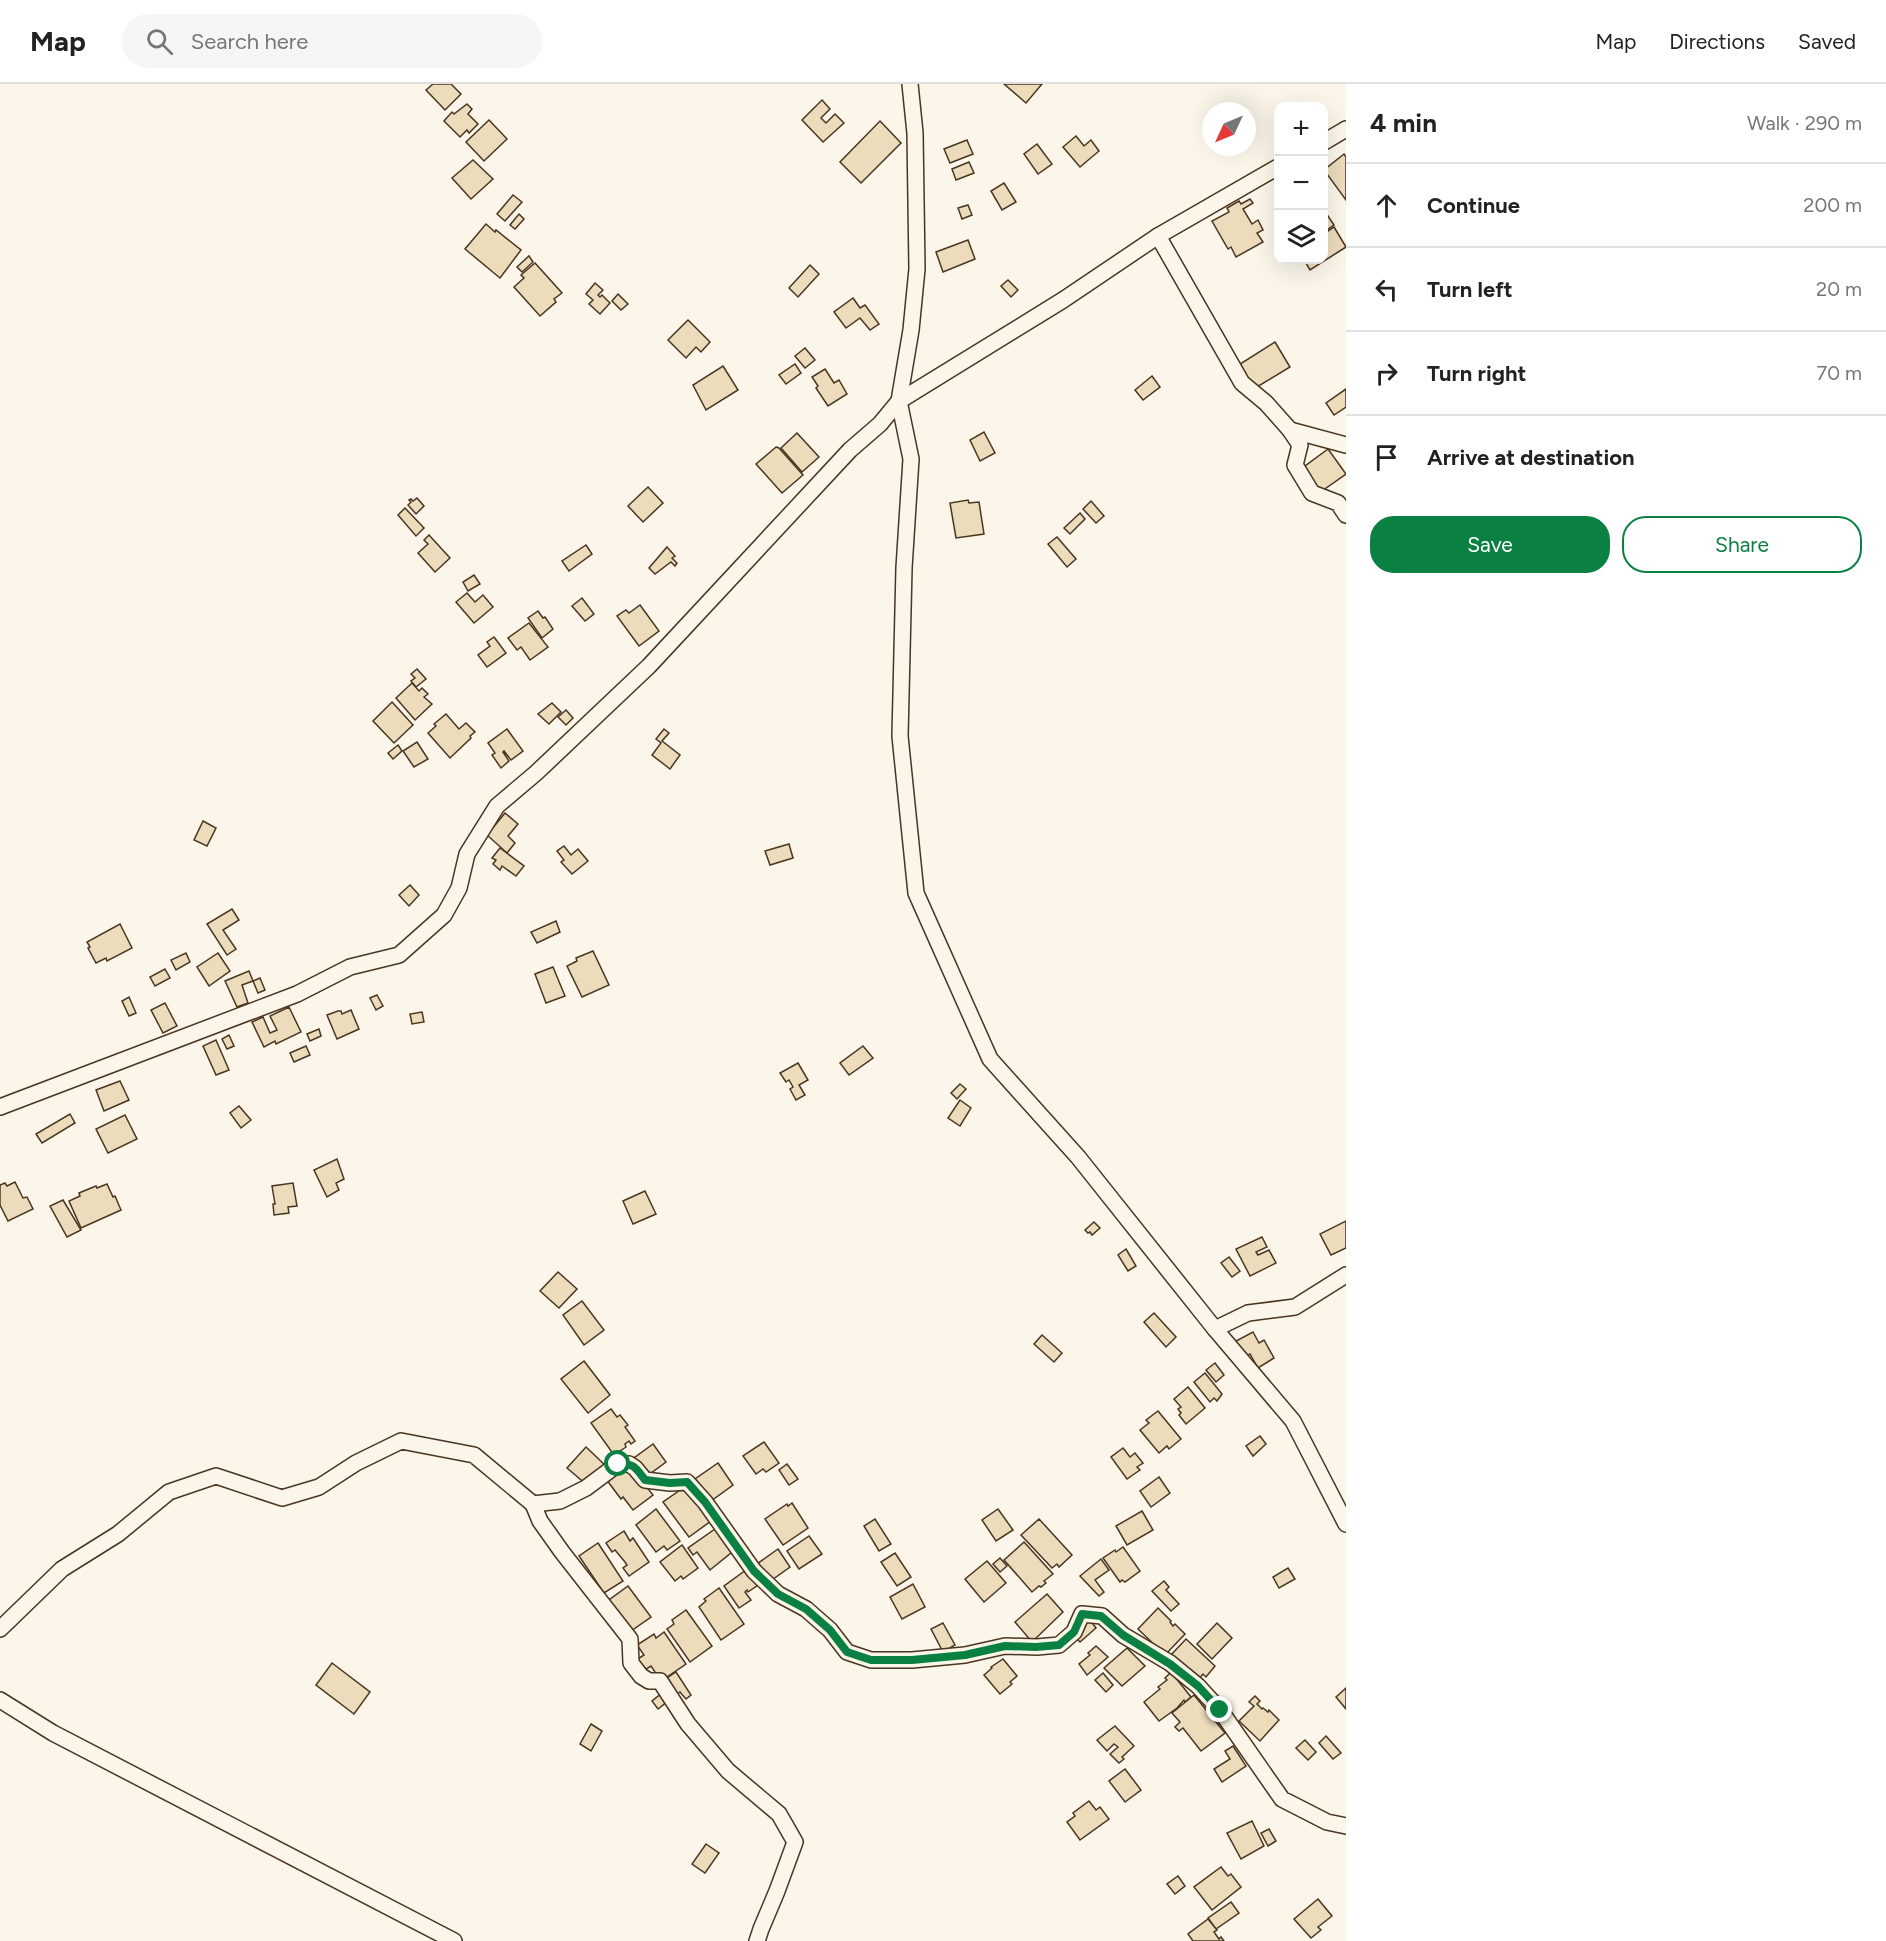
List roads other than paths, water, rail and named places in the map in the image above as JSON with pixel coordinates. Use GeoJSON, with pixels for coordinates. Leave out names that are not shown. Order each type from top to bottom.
{"type":"FeatureCollection","features":[{"type":"Feature","properties":{"kind":"street"},"geometry":{"type":"LineString","coordinates":[[910,84],[915,133],[918,270],[899,401],[911,459],[903,568],[900,736],[916,893],[990,1059],[1078,1157],[1215,1329],[1293,1421],[1346,1524]]}},
{"type":"Feature","properties":{"kind":"street"},"geometry":{"type":"LineString","coordinates":[[1328,139],[1346,129]]}},
{"type":"Feature","properties":{"kind":"street"},"geometry":{"type":"LineString","coordinates":[[0,1107],[297,994],[350,967],[399,955],[444,915],[459,888],[467,854],[497,806],[536,773],[649,666],[849,450],[880,424],[899,401],[1063,300],[1158,236],[1274,169]]}},
{"type":"Feature","properties":{"kind":"street"},"geometry":{"type":"LineString","coordinates":[[1158,236],[1242,383],[1266,403],[1300,445],[1295,465],[1312,493],[1338,503],[1346,515]]}},
{"type":"Feature","properties":{"kind":"street"},"geometry":{"type":"LineString","coordinates":[[1290,430],[1346,445]]}},
{"type":"Feature","properties":{"kind":"street"},"geometry":{"type":"LineString","coordinates":[[1215,1329],[1248,1313],[1295,1307],[1346,1275]]}},
{"type":"Feature","properties":{"kind":"street"},"geometry":{"type":"LineString","coordinates":[[0,1629],[62,1569],[118,1534],[169,1492],[216,1476],[282,1498],[319,1487],[356,1463],[401,1441],[474,1455],[533,1504],[540,1521],[562,1552],[630,1639],[631,1663],[641,1676],[649,1681],[660,1681],[688,1724],[728,1771],[779,1814],[795,1842],[758,1941]]}},
{"type":"Feature","properties":{"kind":"street"},"geometry":{"type":"LineString","coordinates":[[533,1504],[560,1501],[586,1488],[618,1464],[628,1464],[635,1468],[645,1480],[670,1483],[687,1482],[705,1502],[754,1571],[778,1594],[806,1609],[830,1630],[847,1652],[871,1660],[912,1660],[965,1655],[1005,1646],[1059,1645],[1074,1632],[1082,1614],[1101,1616],[1123,1635],[1170,1664],[1198,1686],[1220,1710],[1282,1799],[1327,1822],[1346,1826]]}},
{"type":"Feature","properties":{"kind":"street"},"geometry":{"type":"LineString","coordinates":[[0,1700],[53,1733],[454,1941]]}}]}
